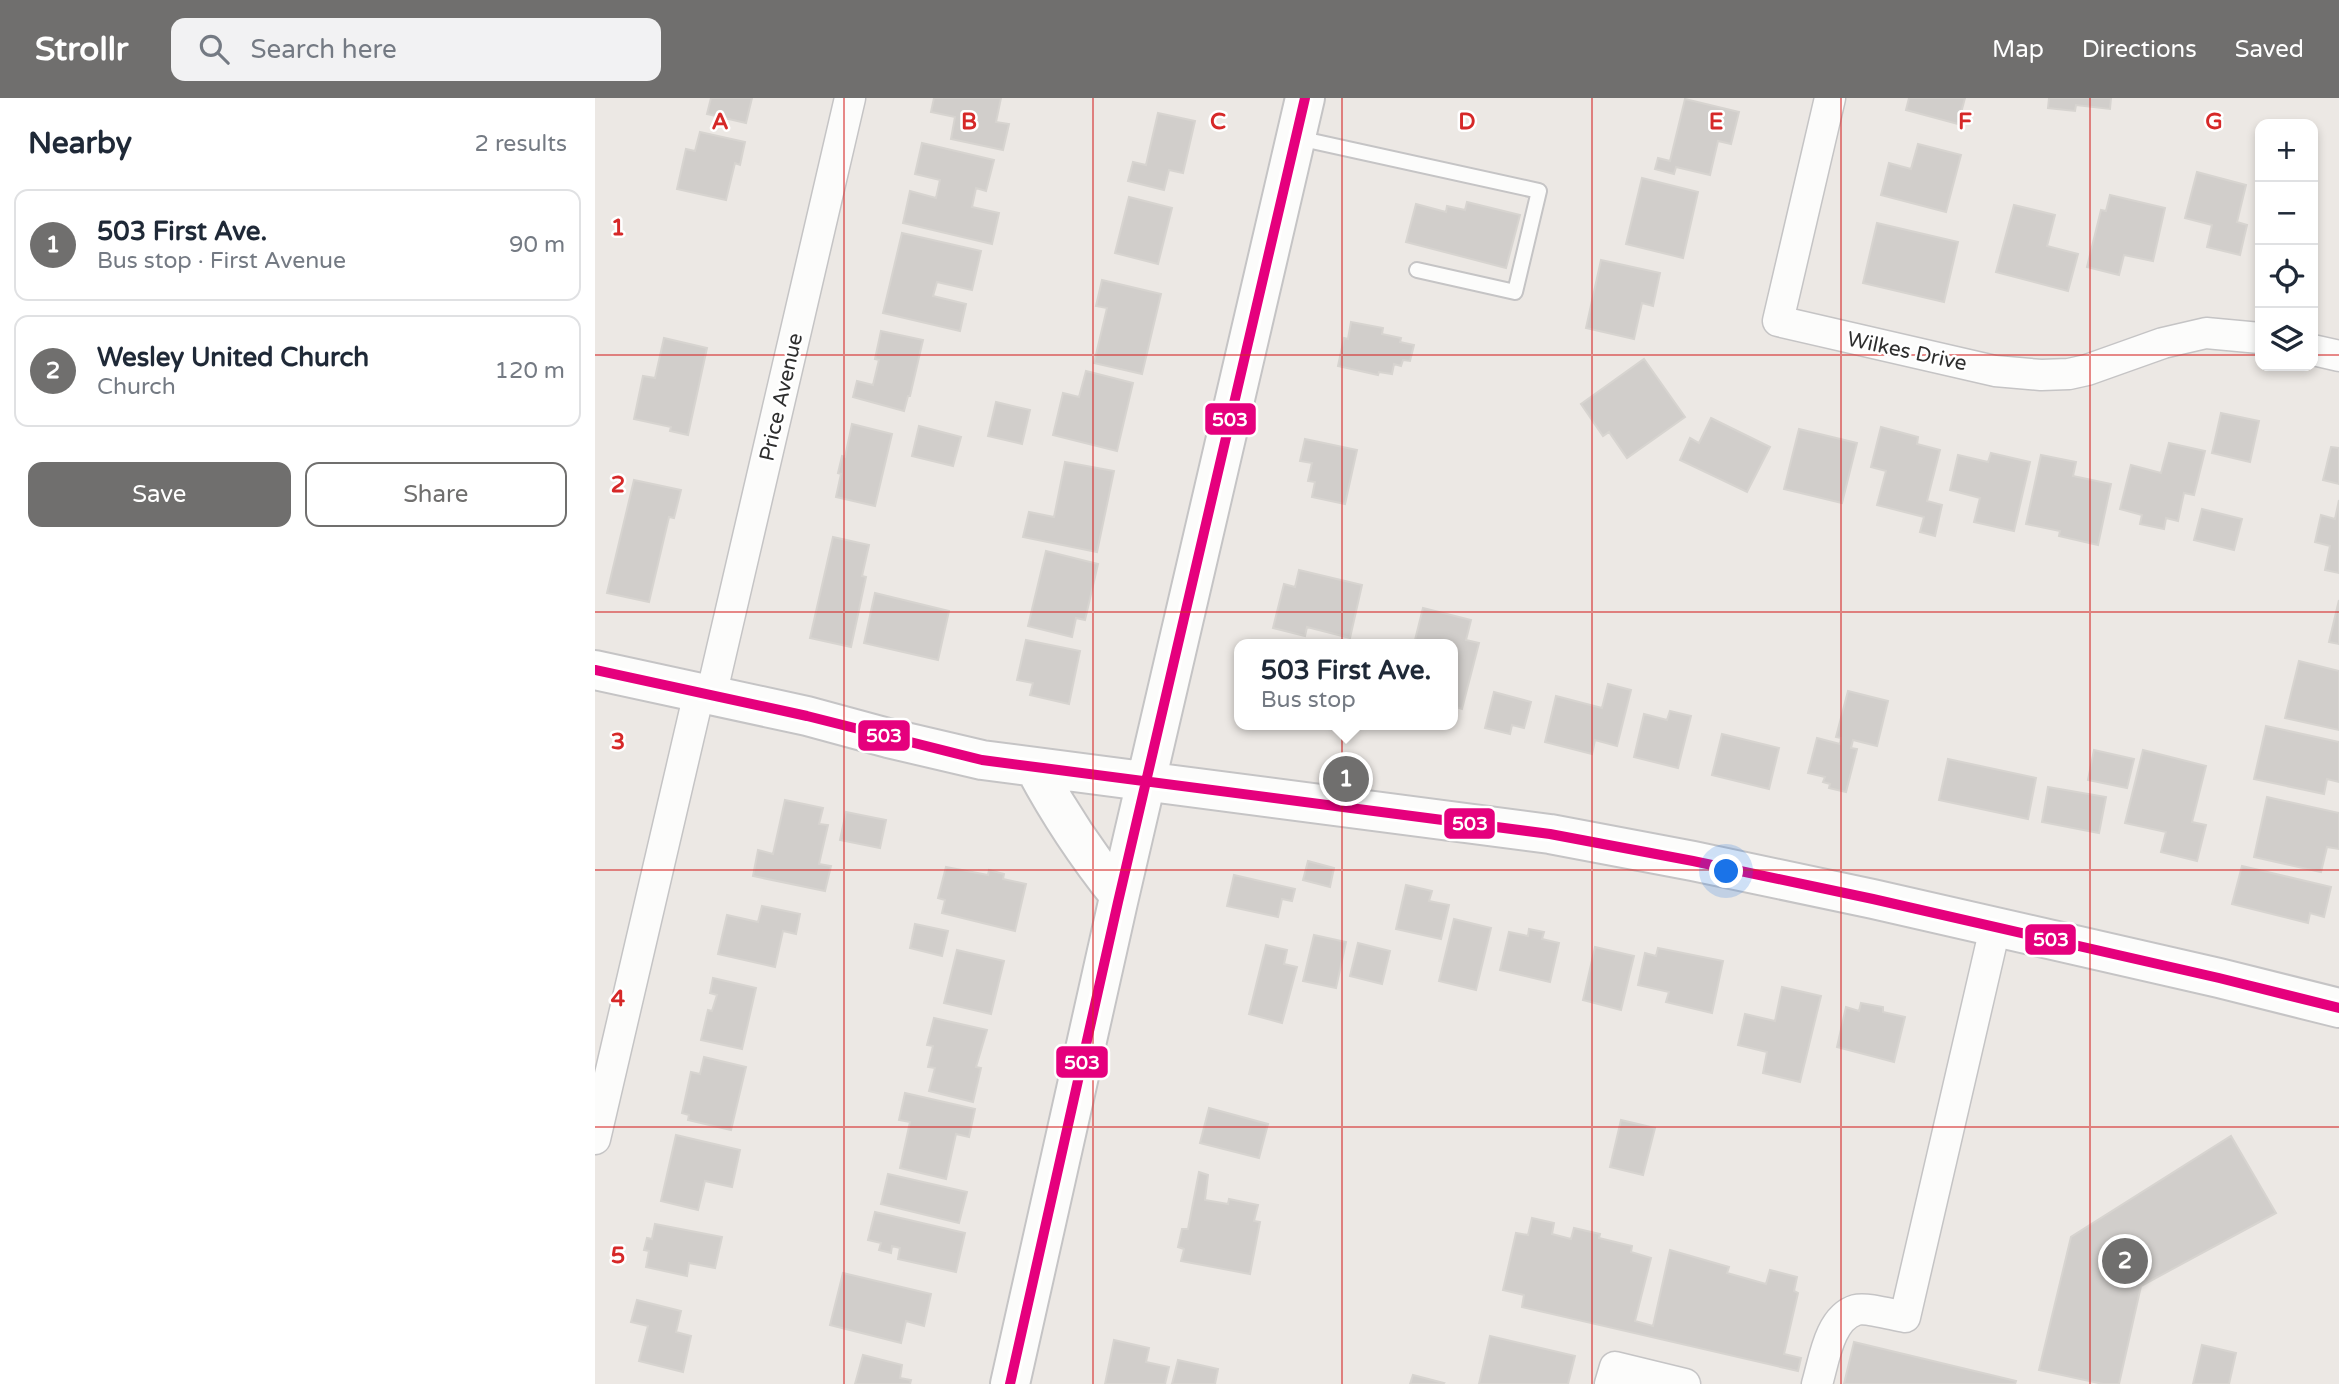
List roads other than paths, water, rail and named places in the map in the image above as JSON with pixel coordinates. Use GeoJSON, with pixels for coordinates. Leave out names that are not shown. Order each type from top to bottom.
{"type":"FeatureCollection","features":[{"type":"Feature","properties":{"kind":"street","name":"Price Avenue"},"geometry":{"type":"LineString","coordinates":[[595,1139],[850,98]]}},
{"type":"Feature","properties":{"kind":"street"},"geometry":{"type":"LineString","coordinates":[[1010,1384],[1119,895],[1305,98]]}},
{"type":"Feature","properties":{"kind":"street","name":"Wilkes Drive"},"geometry":{"type":"LineString","coordinates":[[1830,98],[1778,321],[1994,371],[2041,375],[2087,370],[2163,343],[2206,333],[2255,338]]}},
{"type":"Feature","properties":{"kind":"street"},"geometry":{"type":"LineString","coordinates":[[2318,351],[2339,356]]}},
{"type":"Feature","properties":{"kind":"street"},"geometry":{"type":"LineString","coordinates":[[595,670],[807,716],[968,757],[1035,768],[1549,834],[1873,899],[2339,1008]]}},
{"type":"Feature","properties":{"kind":"street"},"geometry":{"type":"LineString","coordinates":[[1035,768],[1055,806],[1119,895]]}},
{"type":"Feature","properties":{"kind":"street"},"geometry":{"type":"LineString","coordinates":[[1817,1384],[1830,1340],[1842,1318],[1858,1309],[1905,1317],[1995,928]]}},
{"type":"Feature","properties":{"kind":"street"},"geometry":{"type":"LineString","coordinates":[[1610,1384],[1615,1367],[1685,1384]]}},
{"type":"Feature","properties":{"kind":"lane"},"geometry":{"type":"LineString","coordinates":[[1296,137],[1539,191],[1515,292],[1417,270]]}},
{"type":"Feature","properties":{"kind":"place","name":"503 First Ave."},"geometry":{"type":"Point","coordinates":[1346,779]}},
{"type":"Feature","properties":{"kind":"place","name":"Wesley United Church"},"geometry":{"type":"Point","coordinates":[2125,1261]}}]}
